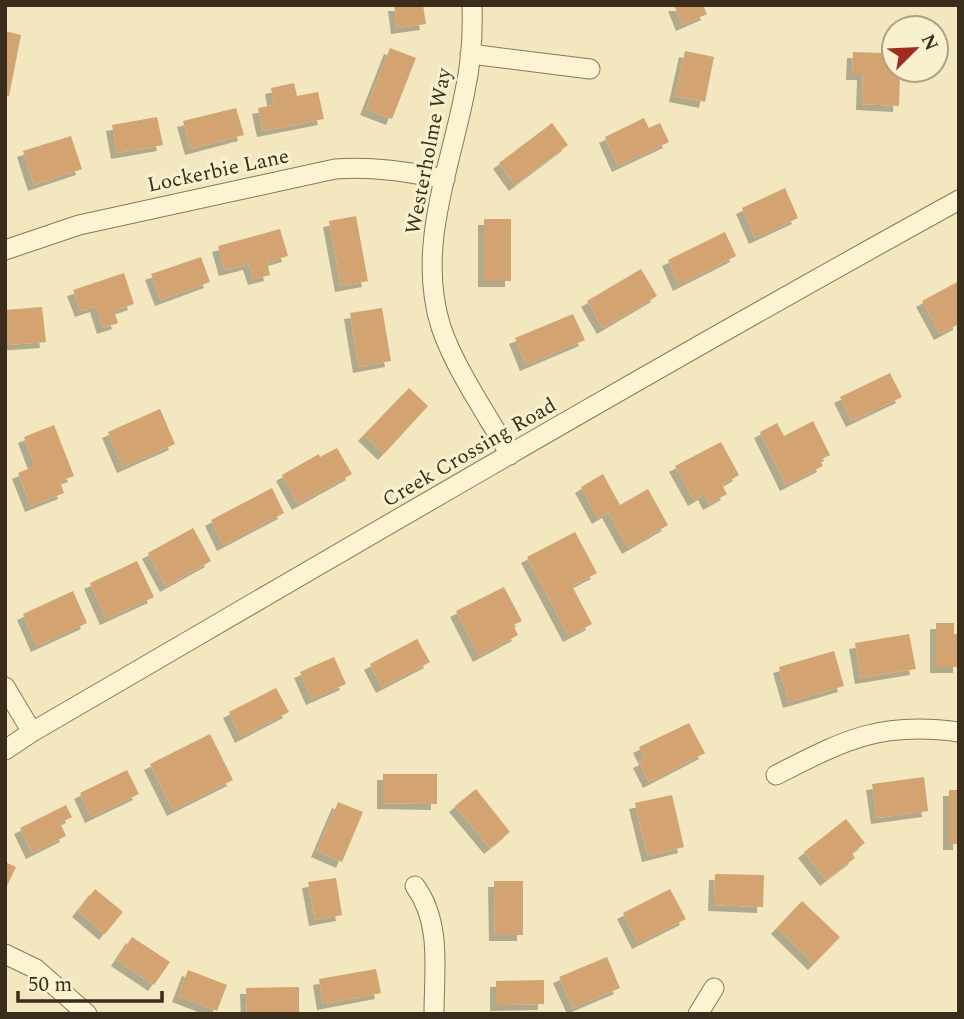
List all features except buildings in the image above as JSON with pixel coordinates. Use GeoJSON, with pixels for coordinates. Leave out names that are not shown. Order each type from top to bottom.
{"type":"FeatureCollection","features":[{"type":"Feature","properties":{"kind":"street","name":"Westerholme Way"},"geometry":{"type":"LineString","coordinates":[[472,5],[466,89],[433,234],[430,264],[433,294],[446,342],[510,455]]}},
{"type":"Feature","properties":{"kind":"street"},"geometry":{"type":"LineString","coordinates":[[470,54],[590,69]]}},
{"type":"Feature","properties":{"kind":"street","name":"Lockerbie Lane"},"geometry":{"type":"LineString","coordinates":[[5,250],[79,225],[335,169],[363,167],[398,170],[445,180]]}},
{"type":"Feature","properties":{"kind":"street","name":"Creek Crossing Road"},"geometry":{"type":"LineString","coordinates":[[5,750],[790,293],[959,200]]}},
{"type":"Feature","properties":{"kind":"street"},"geometry":{"type":"LineString","coordinates":[[5,687],[32,732]]}},
{"type":"Feature","properties":{"kind":"street"},"geometry":{"type":"LineString","coordinates":[[776,775],[841,743],[868,734],[910,729],[959,733]]}},
{"type":"Feature","properties":{"kind":"street"},"geometry":{"type":"LineString","coordinates":[[415,886],[429,911],[435,933],[434,1014]]}},
{"type":"Feature","properties":{"kind":"street"},"geometry":{"type":"LineString","coordinates":[[5,954],[36,969],[87,1014]]}},
{"type":"Feature","properties":{"kind":"street"},"geometry":{"type":"LineString","coordinates":[[698,1014],[714,988]]}}]}
